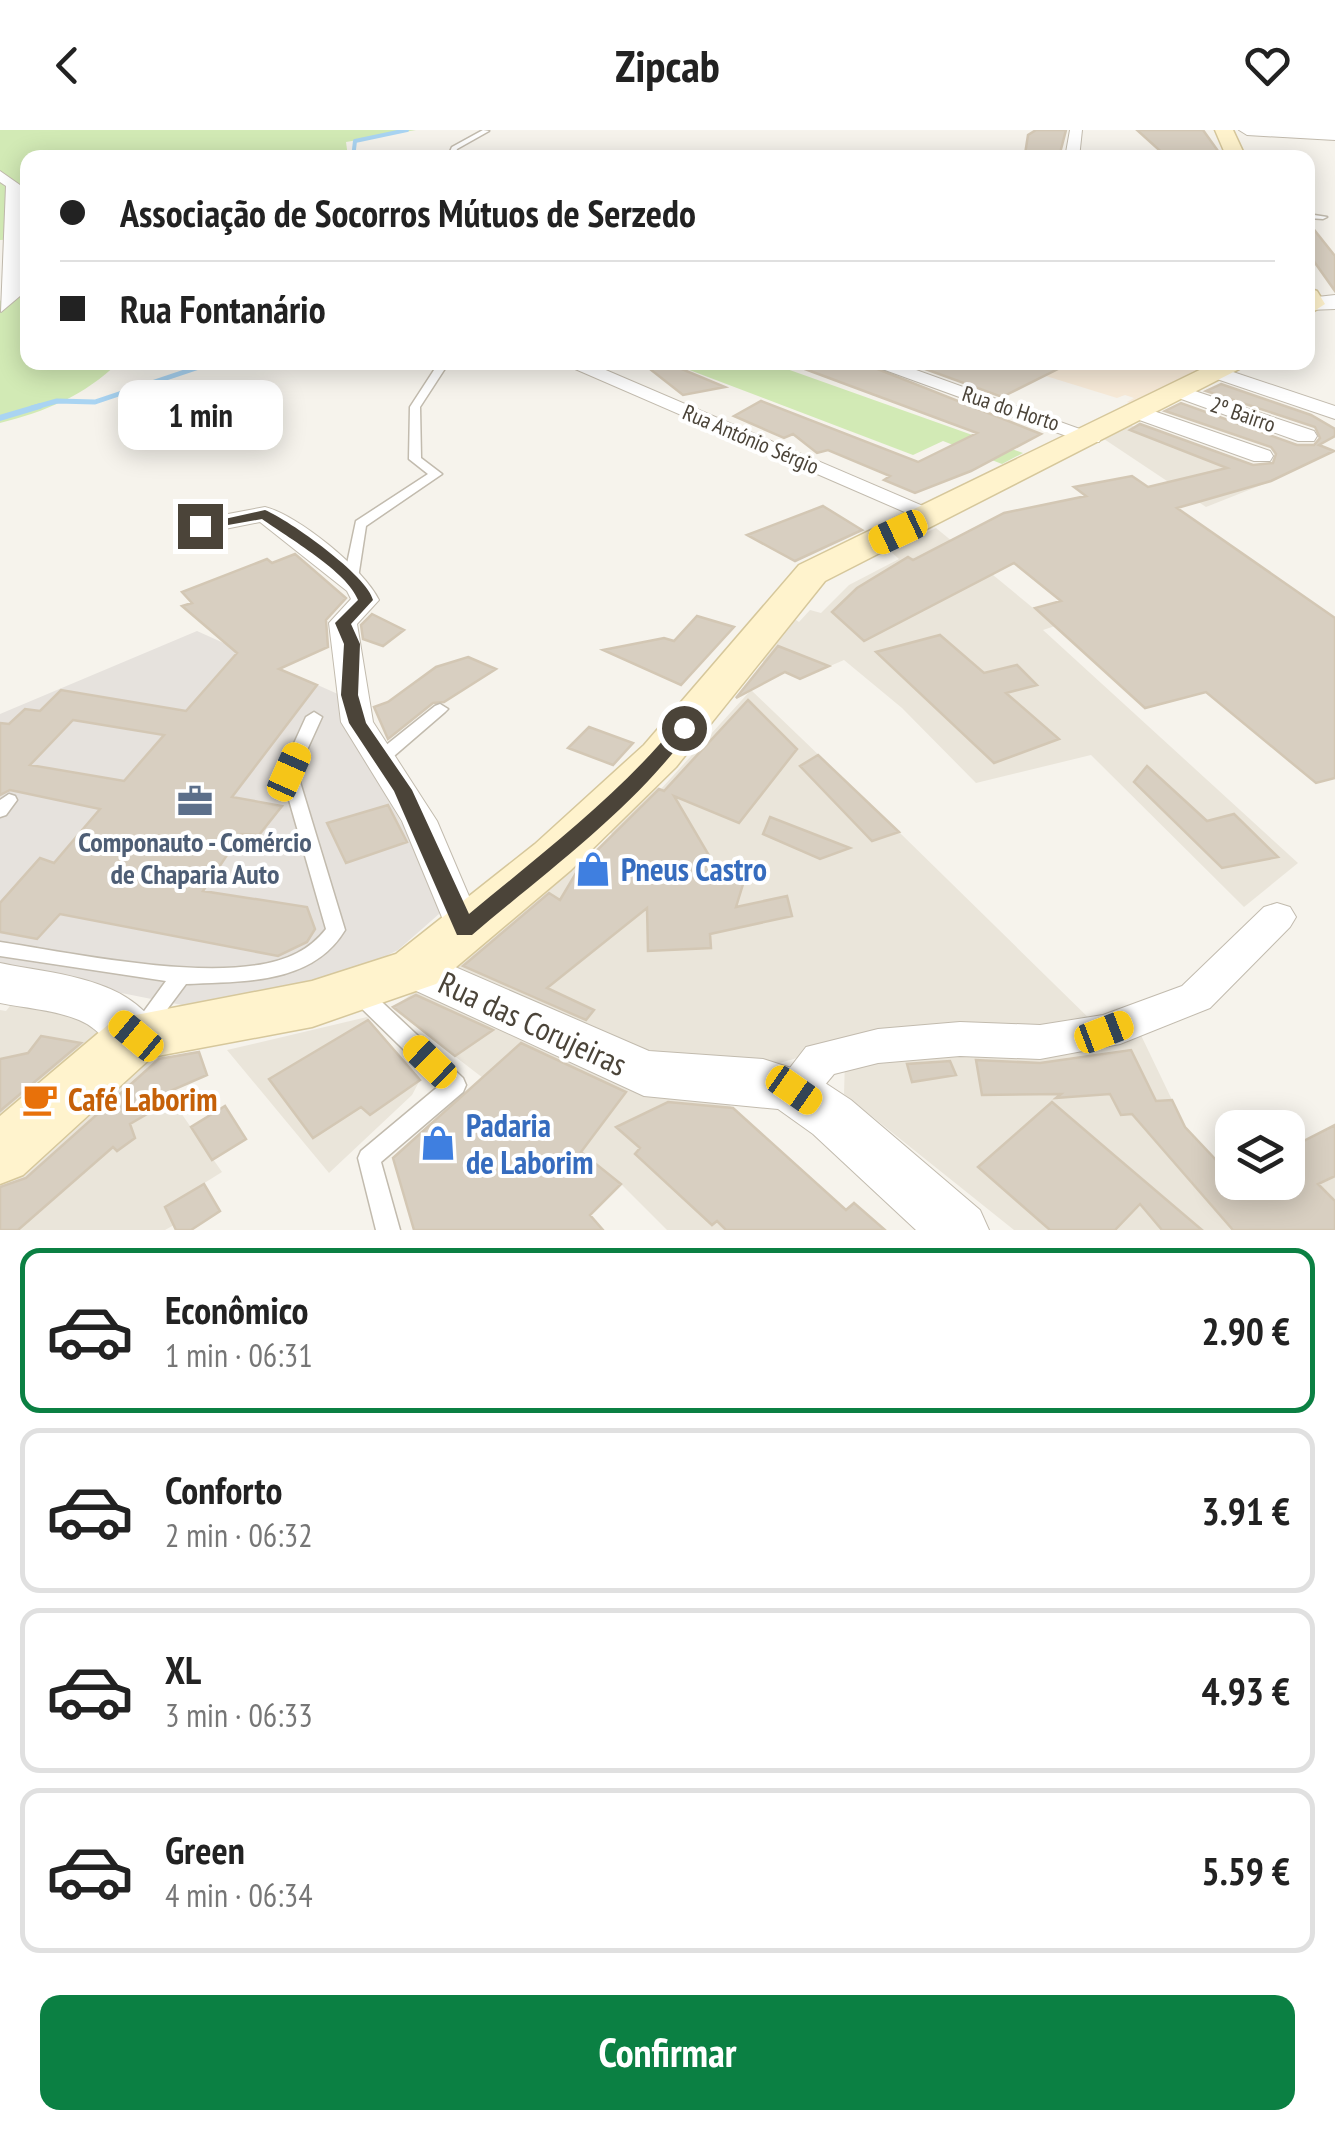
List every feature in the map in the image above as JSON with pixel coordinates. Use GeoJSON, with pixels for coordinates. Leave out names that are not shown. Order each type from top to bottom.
{"type":"FeatureCollection","features":[{"type":"Feature","properties":{"kind":"main road"},"geometry":{"type":"LineString","coordinates":[[0,1155],[136,1036],[260,1016],[358,992],[416,969],[553,856],[660,756],[812,573],[1224,370]]}},
{"type":"Feature","properties":{"kind":"street"},"geometry":{"type":"LineString","coordinates":[[1247,130],[1335,135]]}},
{"type":"Feature","properties":{"kind":"street"},"geometry":{"type":"LineString","coordinates":[[0,175],[13,184],[14,219],[11,296],[1,307]]}},
{"type":"Feature","properties":{"kind":"street","name":"Rua António Sérgio"},"geometry":{"type":"LineString","coordinates":[[588,370],[932,516]]}},
{"type":"Feature","properties":{"kind":"street","name":"Rua do Horto"},"geometry":{"type":"LineString","coordinates":[[899,370],[1101,432]]}},
{"type":"Feature","properties":{"kind":"street"},"geometry":{"type":"LineString","coordinates":[[934,370],[1101,432]]}},
{"type":"Feature","properties":{"kind":"street"},"geometry":{"type":"LineString","coordinates":[[1233,370],[1335,413]]}},
{"type":"Feature","properties":{"kind":"street","name":"2º Bairro"},"geometry":{"type":"LineString","coordinates":[[1180,392],[1306,436]]}},
{"type":"Feature","properties":{"kind":"street"},"geometry":{"type":"LineString","coordinates":[[1139,412],[1262,456]]}},
{"type":"Feature","properties":{"kind":"street"},"geometry":{"type":"LineString","coordinates":[[200,526],[265,514],[351,578],[365,600],[343,623],[352,644],[349,695],[358,723],[441,868],[464,929]]}},
{"type":"Feature","properties":{"kind":"street"},"geometry":{"type":"LineString","coordinates":[[794,1090],[820,1060],[878,1046],[960,1039],[1040,1042],[1104,1032],[1196,997],[1277,918]]}},
{"type":"Feature","properties":{"kind":"street","name":"Rua das Corujeiras"},"geometry":{"type":"LineString","coordinates":[[416,969],[644,1074],[762,1082],[794,1090],[832,1117],[959,1230]]}},
{"type":"Feature","properties":{"kind":"street"},"geometry":{"type":"LineString","coordinates":[[0,982],[96,1003],[136,1036]]}},
{"type":"Feature","properties":{"kind":"lane"},"geometry":{"type":"LineString","coordinates":[[453,150],[486,131]]}},
{"type":"Feature","properties":{"kind":"lane"},"geometry":{"type":"LineString","coordinates":[[1315,216],[1323,217]]}},
{"type":"Feature","properties":{"kind":"lane"},"geometry":{"type":"LineString","coordinates":[[351,578],[360,524],[436,474],[415,459],[415,407],[439,370]]}},
{"type":"Feature","properties":{"kind":"lane"},"geometry":{"type":"LineString","coordinates":[[381,758],[440,710]]}},
{"type":"Feature","properties":{"kind":"lane"},"geometry":{"type":"LineString","coordinates":[[0,949],[181,976],[288,969],[324,950],[336,930],[289,772],[314,716]]}},
{"type":"Feature","properties":{"kind":"lane"},"geometry":{"type":"LineString","coordinates":[[136,1036],[181,976]]}},
{"type":"Feature","properties":{"kind":"lane"},"geometry":{"type":"LineString","coordinates":[[358,992],[454,1085],[369,1158],[388,1230]]}},
{"type":"Feature","properties":{"kind":"shaded area"},"geometry":{"type":"Polygon","coordinates":[[[1027,370],[1207,370],[1140,406],[1127,402],[1134,398],[1117,398],[1027,370]]]}},
{"type":"Feature","properties":{"kind":"shaded area"},"geometry":{"type":"Polygon","coordinates":[[[1130,425],[1269,482],[1206,507],[1104,439],[1130,425]]]}},
{"type":"Feature","properties":{"kind":"shaded area"},"geometry":{"type":"Polygon","coordinates":[[[936,528],[1055,626],[1043,630],[1298,863],[1244,907],[1091,755],[976,783],[902,708],[844,660],[800,679],[755,658],[789,615],[799,622],[810,610],[821,613],[849,585],[899,559],[889,550],[936,528]]]}},
{"type":"Feature","properties":{"kind":"shaded area","name":"Componauto - Comércio de Chaparia Auto"},"geometry":{"type":"Polygon","coordinates":[[[197,631],[340,695],[340,717],[438,886],[442,899],[439,914],[398,950],[343,977],[187,1006],[0,969],[0,714],[197,631]]]}},
{"type":"Feature","properties":{"kind":"shaded area"},"geometry":{"type":"Polygon","coordinates":[[[751,690],[1099,1028],[867,1038],[776,1064],[643,1065],[439,976],[614,836],[604,827],[645,782],[661,789],[751,690]]]}},
{"type":"Feature","properties":{"kind":"shaded area"},"geometry":{"type":"Polygon","coordinates":[[[427,983],[713,1090],[845,1209],[854,1203],[885,1230],[667,1230],[621,1184],[392,1008],[427,983]]]}},
{"type":"Feature","properties":{"kind":"shaded area"},"geometry":{"type":"Polygon","coordinates":[[[17,997],[99,1017],[99,1047],[0,1141],[0,1010],[6,1011],[17,997]]]}},
{"type":"Feature","properties":{"kind":"shaded area"},"geometry":{"type":"Polygon","coordinates":[[[367,1017],[420,1080],[412,1095],[329,1173],[227,1050],[367,1017]]]}},
{"type":"Feature","properties":{"kind":"shaded area"},"geometry":{"type":"Polygon","coordinates":[[[1138,1029],[1185,1127],[1215,1159],[1215,1200],[1305,1200],[1305,1140],[1335,1125],[1335,1230],[1014,1230],[844,1094],[845,1060],[1138,1029]]]}},
{"type":"Feature","properties":{"kind":"shaded area"},"geometry":{"type":"Polygon","coordinates":[[[165,1048],[165,1090],[222,1172],[166,1207],[174,1225],[165,1230],[0,1230],[0,1182],[110,1084],[165,1048]]]}},
{"type":"Feature","properties":{"kind":"green space"},"geometry":{"type":"Polygon","coordinates":[[[0,130],[416,130],[346,142],[347,150],[20,150],[20,239],[0,240],[0,130]]]}},
{"type":"Feature","properties":{"kind":"green space"},"geometry":{"type":"Polygon","coordinates":[[[20,289],[20,370],[109,370],[64,401],[0,423],[0,301],[20,289]]]}},
{"type":"Feature","properties":{"kind":"green space"},"geometry":{"type":"Polygon","coordinates":[[[689,370],[790,370],[1023,453],[1002,464],[943,441],[913,455],[689,370]]]}},
{"type":"Feature","properties":{"kind":"building"},"geometry":{"type":"Polygon","coordinates":[[[1036,130],[1066,130],[1061,150],[1026,150],[1028,135],[1036,130]]]}},
{"type":"Feature","properties":{"kind":"building"},"geometry":{"type":"Polygon","coordinates":[[[1137,130],[1203,130],[1217,150],[1159,150],[1137,130]]]}},
{"type":"Feature","properties":{"kind":"building"},"geometry":{"type":"Polygon","coordinates":[[[1315,231],[1335,256],[1335,291],[1315,263],[1315,231]]]}},
{"type":"Feature","properties":{"kind":"building"},"geometry":{"type":"Polygon","coordinates":[[[651,370],[684,370],[725,387],[683,395],[651,370]]]}},
{"type":"Feature","properties":{"kind":"building"},"geometry":{"type":"Polygon","coordinates":[[[808,370],[880,370],[1041,434],[971,471],[915,493],[884,480],[890,476],[828,450],[817,453],[793,434],[784,438],[734,416],[761,401],[918,462],[977,433],[808,370]]]}},
{"type":"Feature","properties":{"kind":"building"},"geometry":{"type":"Polygon","coordinates":[[[928,370],[1056,370],[1002,397],[928,370]]]}},
{"type":"Feature","properties":{"kind":"building"},"geometry":{"type":"Polygon","coordinates":[[[1221,384],[1311,415],[1335,429],[1335,436],[1319,445],[1334,451],[1271,481],[1177,508],[1335,618],[1335,778],[1316,783],[1206,692],[1145,708],[1035,608],[1061,601],[1014,563],[864,641],[832,612],[857,588],[908,557],[913,560],[1004,513],[1086,496],[1074,487],[1132,476],[1148,487],[1227,468],[1130,430],[1140,424],[1253,465],[1273,463],[1276,454],[1271,447],[1165,411],[1181,403],[1297,445],[1314,445],[1320,438],[1315,427],[1206,391],[1221,384]]]}},
{"type":"Feature","properties":{"kind":"building"},"geometry":{"type":"Polygon","coordinates":[[[823,506],[862,530],[795,561],[747,535],[823,506]]]}},
{"type":"Feature","properties":{"kind":"building"},"geometry":{"type":"Polygon","coordinates":[[[295,554],[346,598],[326,620],[328,647],[279,669],[317,685],[232,797],[282,806],[259,835],[241,834],[203,891],[307,907],[315,929],[307,942],[278,956],[60,914],[37,939],[0,932],[0,903],[40,858],[54,863],[100,809],[10,790],[0,795],[0,723],[9,724],[25,709],[40,711],[61,690],[186,711],[237,653],[182,606],[192,603],[182,592],[267,559],[272,563],[295,554]],[[73,720],[30,765],[124,781],[164,735],[73,720]]]}},
{"type":"Feature","properties":{"kind":"building"},"geometry":{"type":"Polygon","coordinates":[[[372,614],[404,630],[383,646],[363,639],[361,625],[372,614]]]}},
{"type":"Feature","properties":{"kind":"building"},"geometry":{"type":"Polygon","coordinates":[[[697,616],[734,627],[681,685],[603,650],[664,638],[674,641],[697,616]]]}},
{"type":"Feature","properties":{"kind":"building"},"geometry":{"type":"Polygon","coordinates":[[[940,635],[984,673],[1017,665],[1037,685],[1006,693],[1059,739],[994,763],[876,652],[940,635]]]}},
{"type":"Feature","properties":{"kind":"building"},"geometry":{"type":"Polygon","coordinates":[[[778,646],[829,666],[800,679],[785,672],[736,698],[778,646]]]}},
{"type":"Feature","properties":{"kind":"building"},"geometry":{"type":"Polygon","coordinates":[[[468,657],[496,669],[444,702],[433,703],[388,739],[374,707],[388,702],[436,667],[468,657]]]}},
{"type":"Feature","properties":{"kind":"building"},"geometry":{"type":"Polygon","coordinates":[[[748,700],[797,749],[739,823],[674,796],[721,876],[744,881],[736,907],[787,896],[792,916],[710,934],[711,948],[648,951],[647,908],[547,988],[594,1010],[586,1020],[463,966],[549,893],[560,900],[579,868],[659,789],[664,791],[748,700]]]}},
{"type":"Feature","properties":{"kind":"building"},"geometry":{"type":"Polygon","coordinates":[[[589,727],[633,743],[613,765],[568,748],[589,727]]]}},
{"type":"Feature","properties":{"kind":"building"},"geometry":{"type":"Polygon","coordinates":[[[818,755],[899,832],[872,841],[800,766],[818,755]]]}},
{"type":"Feature","properties":{"kind":"building"},"geometry":{"type":"Polygon","coordinates":[[[1147,766],[1207,821],[1234,814],[1278,857],[1222,868],[1134,782],[1147,766]]]}},
{"type":"Feature","properties":{"kind":"building"},"geometry":{"type":"Polygon","coordinates":[[[388,805],[407,842],[346,863],[327,823],[388,805]]]}},
{"type":"Feature","properties":{"kind":"building"},"geometry":{"type":"Polygon","coordinates":[[[770,817],[850,848],[820,859],[763,834],[770,817]]]}},
{"type":"Feature","properties":{"kind":"building"},"geometry":{"type":"Polygon","coordinates":[[[416,995],[493,1030],[455,1056],[393,1007],[416,995]]]}},
{"type":"Feature","properties":{"kind":"building"},"geometry":{"type":"Polygon","coordinates":[[[368,1020],[420,1080],[370,1115],[361,1107],[313,1138],[269,1079],[368,1020]]]}},
{"type":"Feature","properties":{"kind":"building"},"geometry":{"type":"Polygon","coordinates":[[[41,1036],[81,1043],[0,1111],[0,1059],[28,1053],[41,1036]]]}},
{"type":"Feature","properties":{"kind":"building"},"geometry":{"type":"Polygon","coordinates":[[[521,1043],[626,1092],[581,1152],[621,1184],[590,1215],[603,1230],[414,1230],[393,1158],[521,1043]]]}},
{"type":"Feature","properties":{"kind":"building"},"geometry":{"type":"Polygon","coordinates":[[[1131,1050],[1156,1101],[1172,1100],[1185,1127],[1215,1159],[1215,1200],[1305,1200],[1305,1140],[1335,1125],[1335,1176],[1318,1184],[1335,1201],[1335,1230],[1233,1230],[1132,1114],[1121,1115],[1110,1094],[1056,1098],[1061,1094],[982,1095],[976,1060],[1040,1063],[1131,1050]]]}},
{"type":"Feature","properties":{"kind":"building"},"geometry":{"type":"Polygon","coordinates":[[[199,1052],[207,1075],[154,1098],[159,1107],[130,1124],[135,1138],[117,1151],[113,1147],[18,1230],[0,1230],[0,1187],[26,1178],[159,1059],[199,1052]]]}},
{"type":"Feature","properties":{"kind":"building"},"geometry":{"type":"Polygon","coordinates":[[[950,1061],[956,1075],[912,1082],[907,1064],[950,1061]]]}},
{"type":"Feature","properties":{"kind":"building"},"geometry":{"type":"Polygon","coordinates":[[[668,1102],[733,1108],[846,1210],[854,1203],[885,1230],[726,1230],[717,1221],[712,1225],[635,1154],[640,1148],[616,1127],[668,1102]]]}},
{"type":"Feature","properties":{"kind":"building"},"geometry":{"type":"Polygon","coordinates":[[[1052,1102],[1202,1230],[1162,1230],[1140,1204],[1115,1230],[1050,1230],[978,1167],[1052,1102]]]}},
{"type":"Feature","properties":{"kind":"building"},"geometry":{"type":"Polygon","coordinates":[[[225,1106],[246,1139],[212,1160],[191,1127],[225,1106]]]}},
{"type":"Feature","properties":{"kind":"building"},"geometry":{"type":"Polygon","coordinates":[[[204,1184],[220,1211],[191,1230],[176,1230],[165,1207],[204,1184]]]}},
{"type":"Feature","properties":{"kind":"waterway"},"geometry":{"type":"LineString","coordinates":[[354,150],[355,141],[407,130]]}},
{"type":"Feature","properties":{"kind":"waterway"},"geometry":{"type":"LineString","coordinates":[[32,408],[57,401],[95,402],[190,370]]}},
{"type":"Feature","properties":{"kind":"waterway"},"geometry":{"type":"LineString","coordinates":[[0,418],[40,406]]}},
{"type":"Feature","properties":{"kind":"place","name":"Componauto - Comércio de Chaparia Auto"},"geometry":{"type":"Point","coordinates":[195,801]}},
{"type":"Feature","properties":{"kind":"place","name":"Pneus Castro"},"geometry":{"type":"Point","coordinates":[593,869]}},
{"type":"Feature","properties":{"kind":"place","name":"Café Laborim"},"geometry":{"type":"Point","coordinates":[40,1099]}},
{"type":"Feature","properties":{"kind":"place","name":"Padaria de Laborim"},"geometry":{"type":"Point","coordinates":[438,1143]}},
{"type":"Feature","properties":{"kind":"route"},"geometry":{"type":"LineString","coordinates":[[200,526],[265,514],[347,574],[364,593],[365,600],[343,623],[352,644],[349,695],[358,723],[402,790],[441,868],[464,929],[577,835],[684,728]]}}]}
